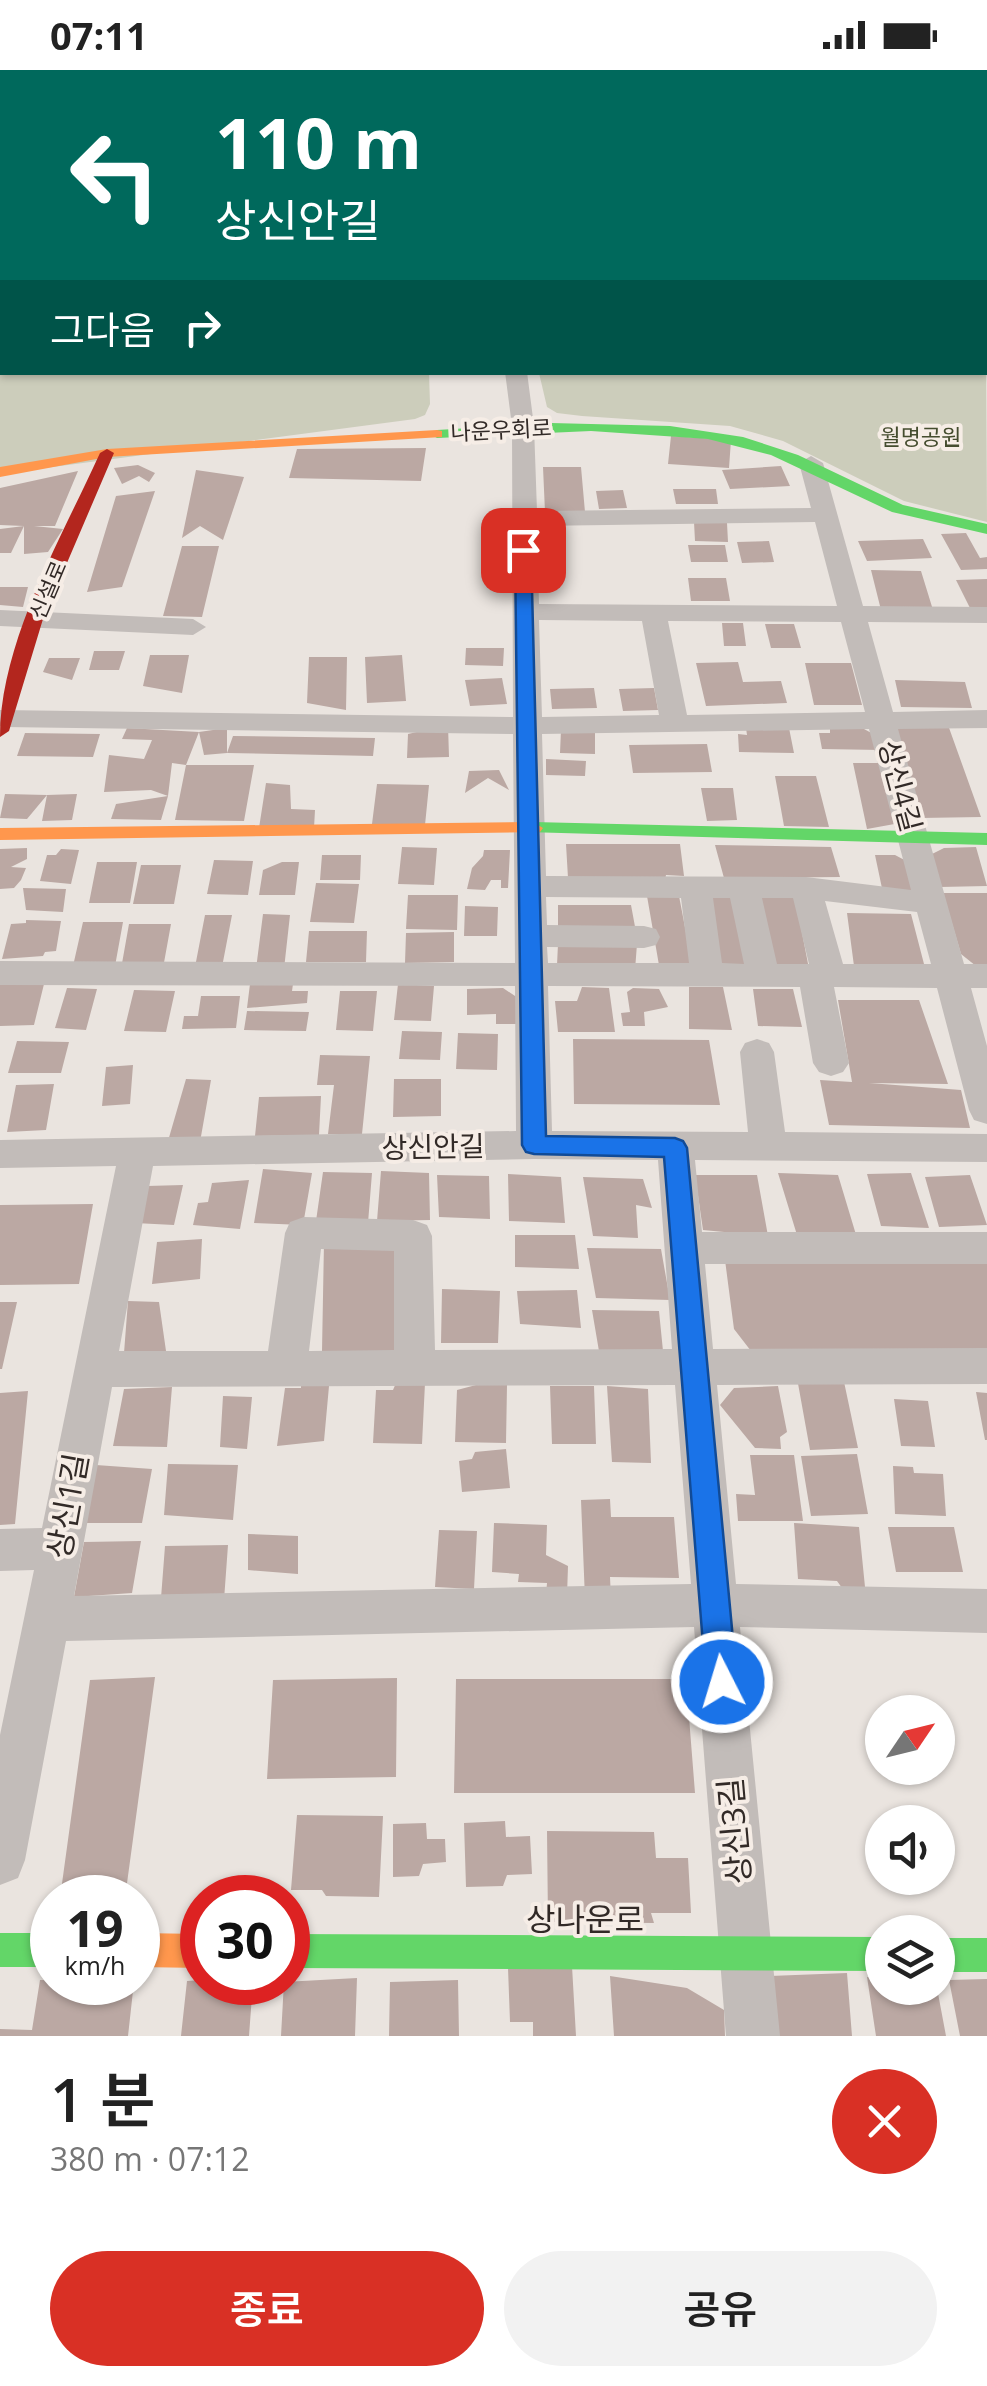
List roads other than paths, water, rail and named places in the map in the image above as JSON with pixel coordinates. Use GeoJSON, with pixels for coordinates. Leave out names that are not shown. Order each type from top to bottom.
{"type":"FeatureCollection","features":[{"type":"Feature","properties":{"kind":"street"},"geometry":{"type":"LineString","coordinates":[[516,375],[523,426],[534,1145]]}},
{"type":"Feature","properties":{"kind":"street","name":"나운우회로"},"geometry":{"type":"LineString","coordinates":[[0,472],[108,453],[364,440],[523,426],[664,432],[743,441],[810,464],[870,498],[920,515],[987,529]]}},
{"type":"Feature","properties":{"kind":"street","name":"신설로"},"geometry":{"type":"LineString","coordinates":[[2,724],[34,618],[108,453]]}},
{"type":"Feature","properties":{"kind":"street","name":"상신4길"},"geometry":{"type":"LineString","coordinates":[[810,464],[883,719],[987,1110]]}},
{"type":"Feature","properties":{"kind":"street"},"geometry":{"type":"LineString","coordinates":[[522,519],[825,515]]}},
{"type":"Feature","properties":{"kind":"street"},"geometry":{"type":"LineString","coordinates":[[653,611],[674,722]]}},
{"type":"Feature","properties":{"kind":"street"},"geometry":{"type":"LineString","coordinates":[[525,612],[987,615]]}},
{"type":"Feature","properties":{"kind":"street"},"geometry":{"type":"LineString","coordinates":[[0,618],[194,627]]}},
{"type":"Feature","properties":{"kind":"street"},"geometry":{"type":"LineString","coordinates":[[2,724],[526,726],[987,718]]}},
{"type":"Feature","properties":{"kind":"street"},"geometry":{"type":"LineString","coordinates":[[0,834],[529,828],[987,839]]}},
{"type":"Feature","properties":{"kind":"street"},"geometry":{"type":"LineString","coordinates":[[530,886],[806,888],[932,903]]}},
{"type":"Feature","properties":{"kind":"street"},"geometry":{"type":"LineString","coordinates":[[636,887],[650,977]]}},
{"type":"Feature","properties":{"kind":"street"},"geometry":{"type":"LineString","coordinates":[[696,887],[706,976]]}},
{"type":"Feature","properties":{"kind":"street"},"geometry":{"type":"LineString","coordinates":[[744,888],[763,975]]}},
{"type":"Feature","properties":{"kind":"street"},"geometry":{"type":"LineString","coordinates":[[806,888],[822,975],[831,1063]]}},
{"type":"Feature","properties":{"kind":"street"},"geometry":{"type":"LineString","coordinates":[[530,936],[644,937]]}},
{"type":"Feature","properties":{"kind":"street"},"geometry":{"type":"LineString","coordinates":[[0,972],[987,976]]}},
{"type":"Feature","properties":{"kind":"street"},"geometry":{"type":"LineString","coordinates":[[757,1052],[768,1148]]}},
{"type":"Feature","properties":{"kind":"street","name":"상신안길"},"geometry":{"type":"LineString","coordinates":[[0,1154],[534,1145],[987,1148]]}},
{"type":"Feature","properties":{"kind":"street","name":"상신3길"},"geometry":{"type":"LineString","coordinates":[[675,1148],[753,2036]]}},
{"type":"Feature","properties":{"kind":"street","name":"상신1길"},"geometry":{"type":"LineString","coordinates":[[0,1860],[137,1152]]}},
{"type":"Feature","properties":{"kind":"street"},"geometry":{"type":"LineString","coordinates":[[286,1368],[304,1234],[412,1236],[415,1367]]}},
{"type":"Feature","properties":{"kind":"street"},"geometry":{"type":"LineString","coordinates":[[684,1248],[987,1248]]}},
{"type":"Feature","properties":{"kind":"street"},"geometry":{"type":"LineString","coordinates":[[93,1369],[987,1366]]}},
{"type":"Feature","properties":{"kind":"street"},"geometry":{"type":"LineString","coordinates":[[0,1550],[60,1548]]}},
{"type":"Feature","properties":{"kind":"street"},"geometry":{"type":"LineString","coordinates":[[47,1619],[715,1605],[987,1611]]}},
{"type":"Feature","properties":{"kind":"street"},"geometry":{"type":"LineString","coordinates":[[0,1950],[30,1950]]}},
{"type":"Feature","properties":{"kind":"street","name":"상나운로"},"geometry":{"type":"LineString","coordinates":[[310,1951],[865,1954]]}},
{"type":"Feature","properties":{"kind":"street"},"geometry":{"type":"LineString","coordinates":[[955,1955],[987,1955]]}},
{"type":"Feature","properties":{"kind":"park label","name":"월명공원"},"geometry":{"type":"Point","coordinates":[921,437]}}]}
